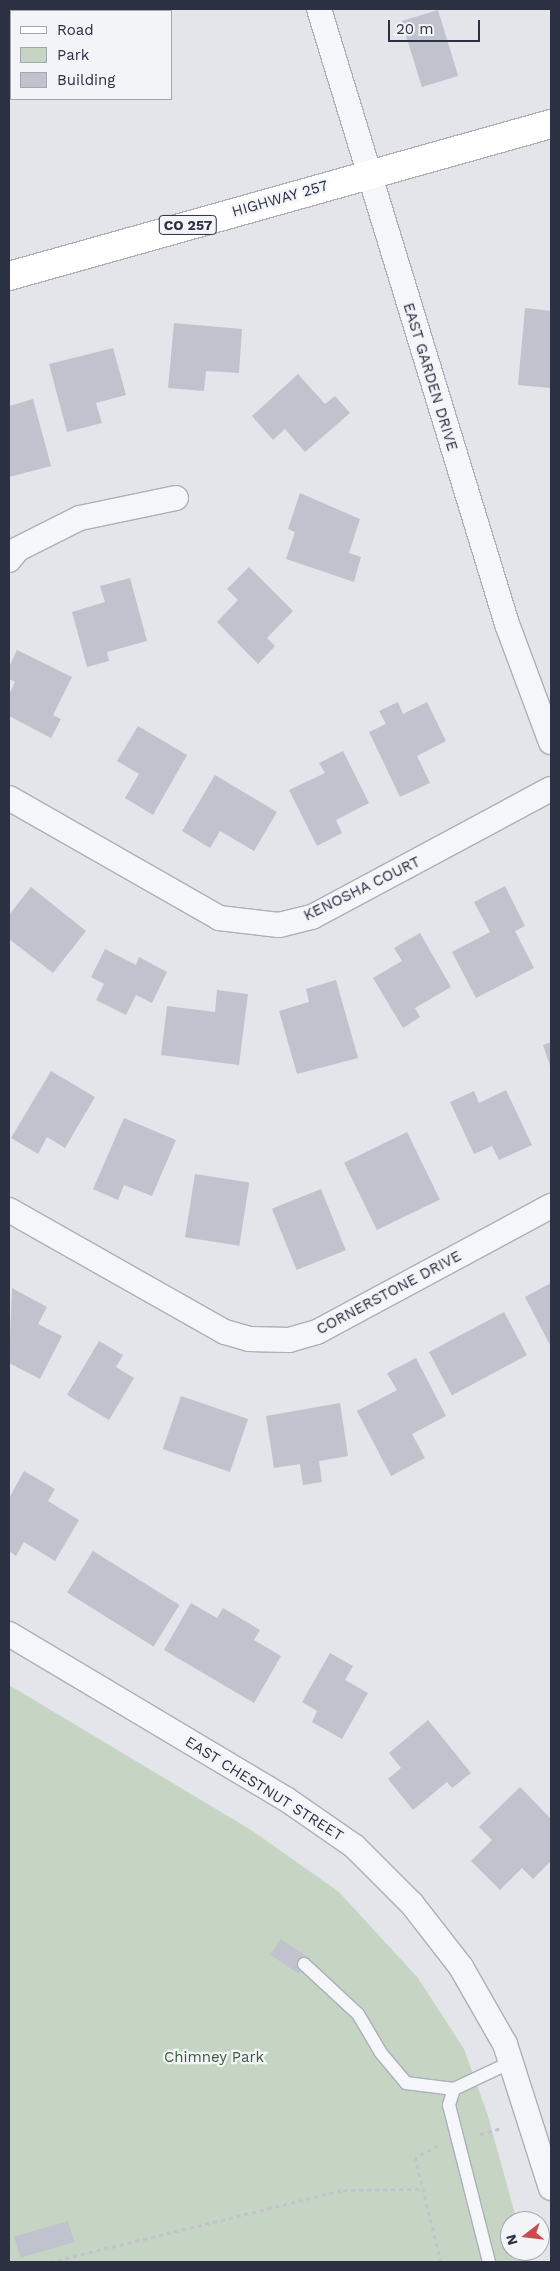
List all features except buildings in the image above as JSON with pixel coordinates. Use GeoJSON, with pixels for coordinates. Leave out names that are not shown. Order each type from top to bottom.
{"type":"FeatureCollection","features":[{"type":"Feature","properties":{"kind":"main road","name":"HIGHWAY 257"},"geometry":{"type":"LineString","coordinates":[[9,276],[367,174],[551,124]]}},
{"type":"Feature","properties":{"kind":"street","name":"EAST GARDEN DRIVE"},"geometry":{"type":"LineString","coordinates":[[319,9],[367,174],[507,624],[551,742]]}},
{"type":"Feature","properties":{"kind":"street"},"geometry":{"type":"LineString","coordinates":[[9,560],[18,549],[80,518],[176,498]]}},
{"type":"Feature","properties":{"kind":"street","name":"KENOSHA COURT"},"geometry":{"type":"LineString","coordinates":[[9,798],[219,918],[279,925],[312,917],[551,789]]}},
{"type":"Feature","properties":{"kind":"street","name":"CORNERSTONE DRIVE"},"geometry":{"type":"LineString","coordinates":[[9,1210],[225,1332],[249,1339],[289,1340],[318,1332],[551,1206]]}},
{"type":"Feature","properties":{"kind":"street","name":"EAST CHESTNUT STREET"},"geometry":{"type":"LineString","coordinates":[[9,1634],[286,1799],[354,1846],[412,1904],[461,1967],[511,2062],[551,2188]]}},
{"type":"Feature","properties":{"kind":"lane"},"geometry":{"type":"LineString","coordinates":[[304,1964],[358,2014],[380,2053],[406,2083],[454,2089],[511,2062]]}},
{"type":"Feature","properties":{"kind":"lane"},"geometry":{"type":"LineString","coordinates":[[454,2089],[448,2105],[489,2262]]}},
{"type":"Feature","properties":{"kind":"path"},"geometry":{"type":"LineString","coordinates":[[442,2262],[422,2189],[416,2154],[499,2128]]}},
{"type":"Feature","properties":{"kind":"path"},"geometry":{"type":"LineString","coordinates":[[50,2262],[343,2190],[422,2189]]}},
{"type":"Feature","properties":{"kind":"green space","name":"Chimney Park"},"geometry":{"type":"Polygon","coordinates":[[[9,1685],[251,1830],[339,1892],[418,1978],[464,2049],[487,2113],[514,2211],[500,2211],[500,2261],[528,2262],[9,2262],[9,1685]]]}}]}
